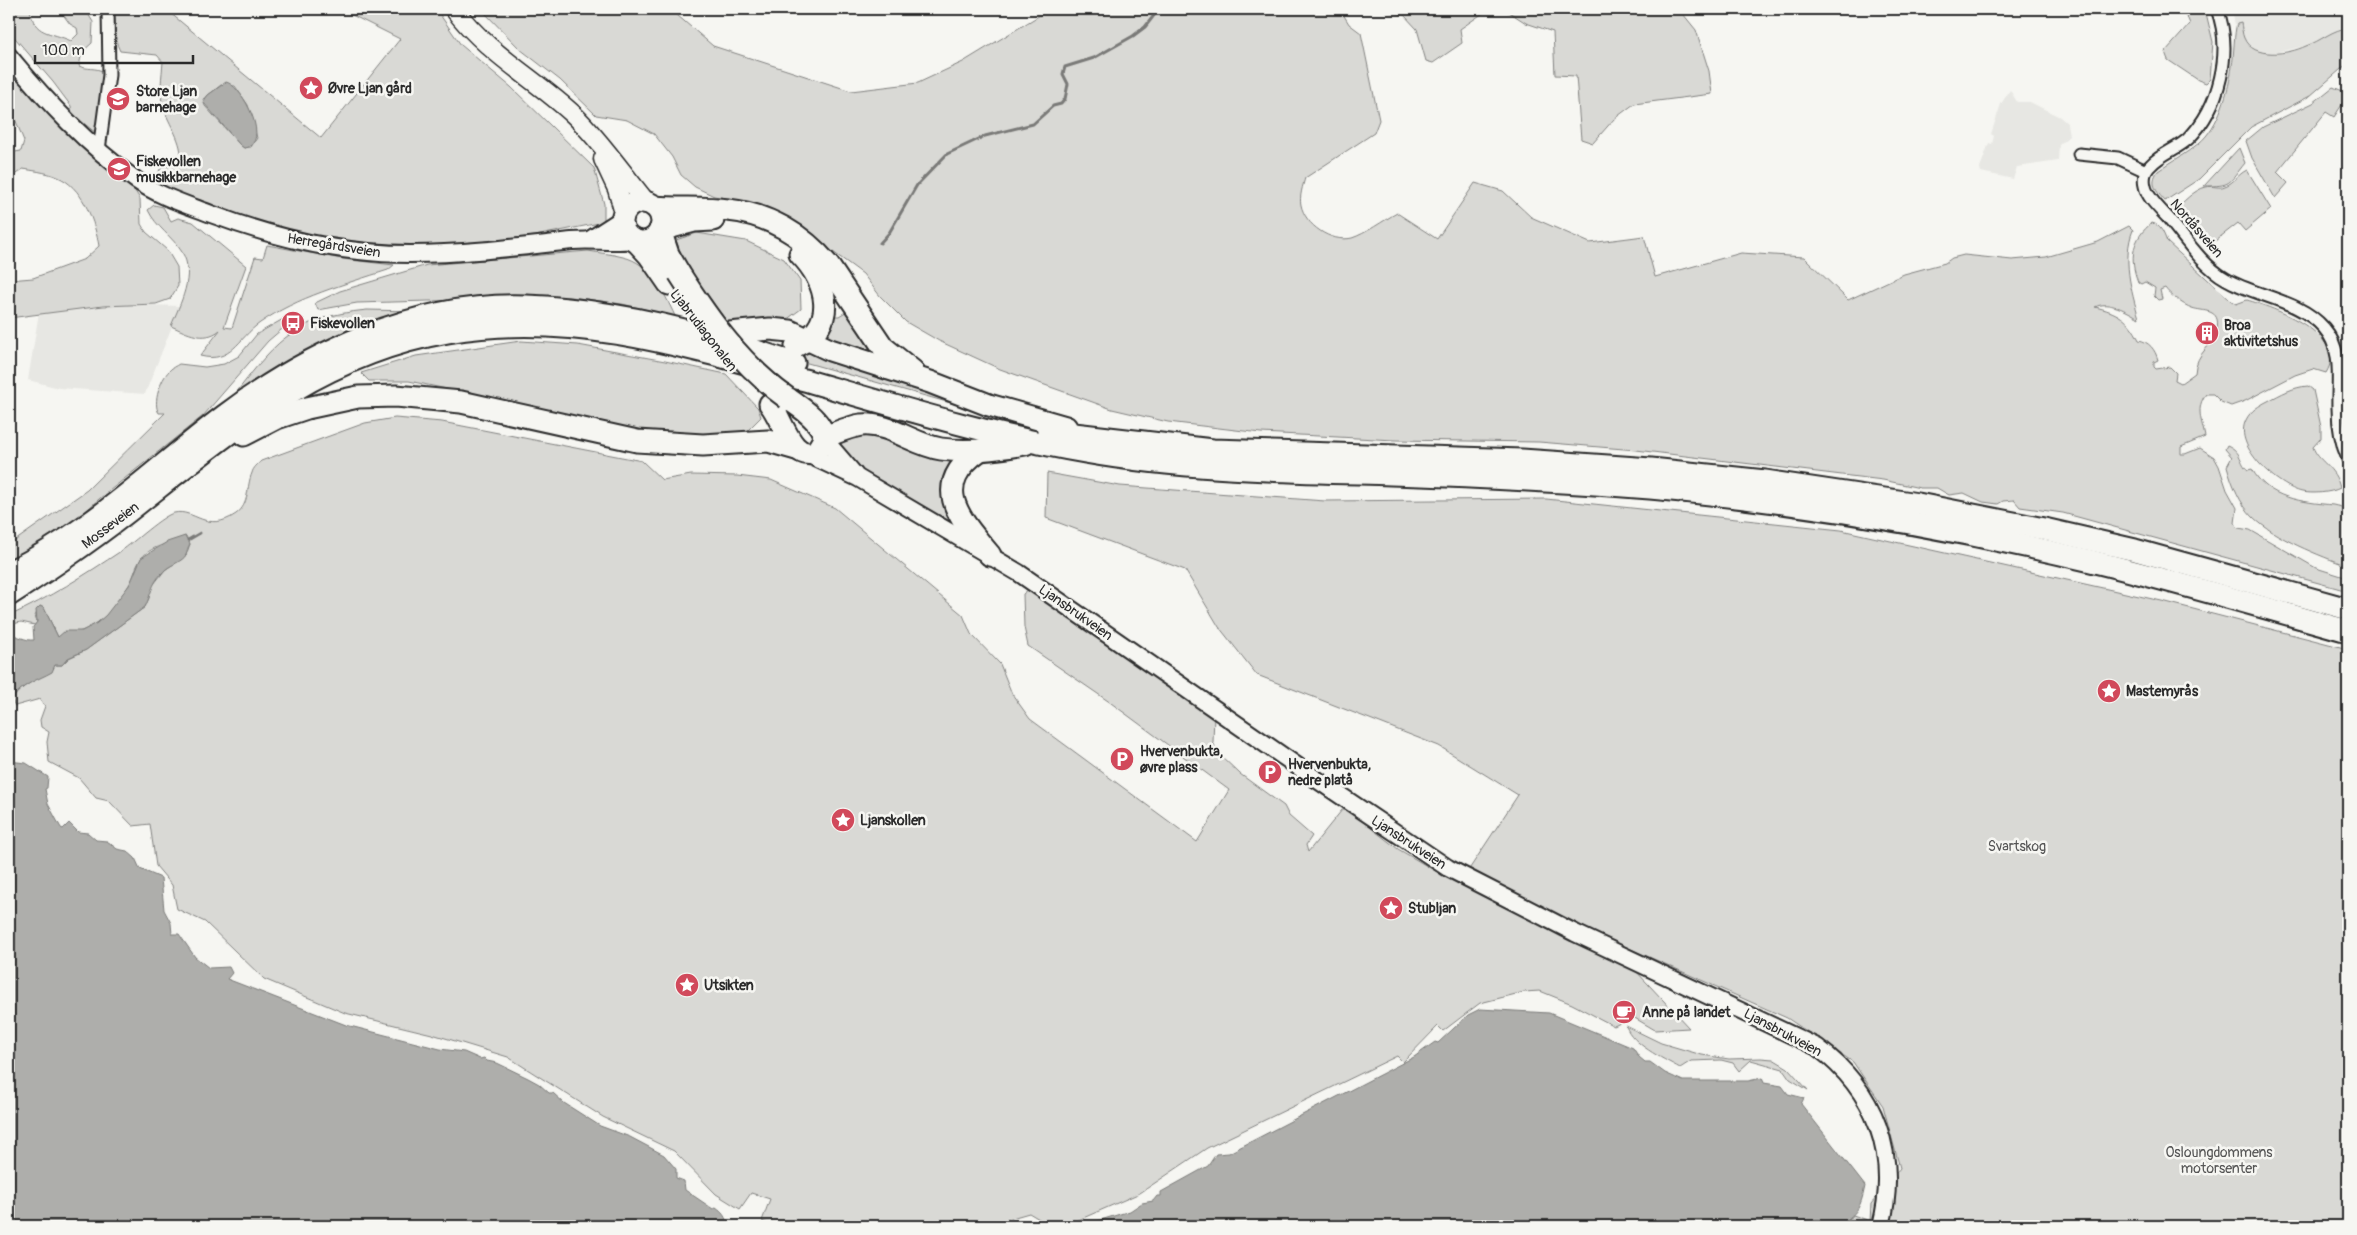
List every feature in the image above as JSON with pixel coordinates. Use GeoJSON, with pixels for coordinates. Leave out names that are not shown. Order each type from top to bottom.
{"type":"FeatureCollection","features":[{"type":"Feature","properties":{"kind":"highway"},"geometry":{"type":"LineString","coordinates":[[651,205],[661,218],[660,230],[653,239],[647,242],[634,241],[625,233],[623,216],[634,204],[651,205],[742,212],[775,223],[792,232],[828,265],[884,347],[910,370],[930,382]]}},
{"type":"Feature","properties":{"kind":"highway"},"geometry":{"type":"LineString","coordinates":[[660,230],[694,221],[717,220],[755,227],[788,244],[810,265],[824,293],[825,310],[820,324],[808,339],[785,349],[754,349]]}},
{"type":"Feature","properties":{"kind":"highway","name":"Ljabrudiagonalen"},"geometry":{"type":"LineString","coordinates":[[660,230],[674,278]]}},
{"type":"Feature","properties":{"kind":"highway","name":"Ljabrudiagonalen"},"geometry":{"type":"LineString","coordinates":[[634,241],[674,278],[720,354],[778,401],[803,409],[822,433]]}},
{"type":"Feature","properties":{"kind":"highway"},"geometry":{"type":"LineString","coordinates":[[207,439],[267,386],[324,353],[382,330],[440,315],[486,308],[526,306],[621,317],[707,336],[754,349],[783,360],[989,418],[1042,430],[1213,450],[1522,460],[1651,469],[1765,481],[1918,504],[2044,529],[2144,553],[2348,609]]}},
{"type":"Feature","properties":{"kind":"highway"},"geometry":{"type":"LineString","coordinates":[[207,439],[238,425],[308,381],[358,358],[398,344],[473,328],[524,324],[580,327],[642,337],[714,354],[949,421],[1036,442],[1123,458],[1213,468],[1521,479],[1650,488],[1812,508],[1914,524],[2084,560],[2348,631]]}},
{"type":"Feature","properties":{"kind":"highway"},"geometry":{"type":"LineString","coordinates":[[707,336],[780,328],[830,350],[930,382],[996,407],[1099,437]]}},
{"type":"Feature","properties":{"kind":"highway"},"geometry":{"type":"LineString","coordinates":[[207,439],[235,440],[277,418],[308,408],[343,400],[378,396],[420,397],[461,402],[637,441],[703,445],[764,441],[798,448],[820,448],[822,433]]}},
{"type":"Feature","properties":{"kind":"highway","name":"Ljabrudiagonalen"},"geometry":{"type":"LineString","coordinates":[[778,401],[798,448]]}},
{"type":"Feature","properties":{"kind":"highway"},"geometry":{"type":"LineString","coordinates":[[798,448],[793,431],[799,424],[807,421],[822,433],[862,425],[883,428],[927,446],[954,451],[980,450],[1036,442]]}},
{"type":"Feature","properties":{"kind":"highway","name":"Mosseveien"},"geometry":{"type":"LineString","coordinates":[[9,572],[55,546],[207,439]]}},
{"type":"Feature","properties":{"kind":"highway","name":"Mosseveien"},"geometry":{"type":"LineString","coordinates":[[9,595],[81,546],[207,439]]}},
{"type":"Feature","properties":{"kind":"highway"},"geometry":{"type":"LineString","coordinates":[[980,450],[967,459],[958,469],[954,478],[952,497],[955,507],[966,526],[990,555]]}},
{"type":"Feature","properties":{"kind":"main road"},"geometry":{"type":"LineString","coordinates":[[454,9],[490,48],[563,106],[598,142],[651,205]]}},
{"type":"Feature","properties":{"kind":"main road","name":"Herregårdsveien"},"geometry":{"type":"LineString","coordinates":[[9,56],[57,112],[136,180],[176,202],[250,228],[325,246],[377,252],[420,254],[591,240],[634,241]]}},
{"type":"Feature","properties":{"kind":"main road"},"geometry":{"type":"LineString","coordinates":[[598,142],[606,166],[618,189],[623,216]]}},
{"type":"Feature","properties":{"kind":"main road","name":"Herregårdsveien"},"geometry":{"type":"LineString","coordinates":[[591,240],[623,216]]}},
{"type":"Feature","properties":{"kind":"main road","name":"Ljansbrukveien"},"geometry":{"type":"LineString","coordinates":[[822,433],[858,478]]}},
{"type":"Feature","properties":{"kind":"main road","name":"Ljansbrukveien"},"geometry":{"type":"LineString","coordinates":[[798,448],[858,478],[1036,584],[1313,777],[1448,868],[1575,933],[1792,1034],[1827,1055],[1862,1094],[1882,1135],[1887,1161],[1888,1180],[1880,1226]]}},
{"type":"Feature","properties":{"kind":"street"},"geometry":{"type":"LineString","coordinates":[[99,150],[109,75],[108,9]]}},
{"type":"Feature","properties":{"kind":"street"},"geometry":{"type":"LineString","coordinates":[[2079,154],[2118,158],[2146,172],[2155,161],[2189,138],[2208,112],[2217,87],[2223,58],[2222,27],[2217,9]]}},
{"type":"Feature","properties":{"kind":"street","name":"Nordåsveien"},"geometry":{"type":"LineString","coordinates":[[2146,172],[2145,184],[2148,194],[2176,228],[2221,276],[2301,311],[2315,319],[2328,333],[2337,354],[2339,421],[2348,459]]}},
{"type":"Feature","properties":{"kind":"shaded area"},"geometry":{"type":"Polygon","coordinates":[[[2232,9],[2348,9],[2348,28],[2341,28],[2307,46],[2268,54],[2255,51],[2244,39],[2235,44],[2235,25],[2232,9]]]}},
{"type":"Feature","properties":{"kind":"shaded area"},"geometry":{"type":"Polygon","coordinates":[[[226,82],[240,93],[252,115],[255,126],[256,136],[252,144],[244,148],[203,102],[208,95],[226,82]]]}},
{"type":"Feature","properties":{"kind":"shaded area"},"geometry":{"type":"Polygon","coordinates":[[[2010,90],[2017,102],[2030,102],[2060,117],[2067,123],[2069,136],[2059,145],[2058,161],[2017,167],[2013,179],[1981,172],[1980,168],[1989,143],[1992,144],[1994,136],[1991,134],[2001,104],[2010,90]]]}},
{"type":"Feature","properties":{"kind":"shaded area"},"geometry":{"type":"Polygon","coordinates":[[[90,303],[180,306],[145,394],[59,388],[28,380],[40,306],[90,303]]]}},
{"type":"Feature","properties":{"kind":"shaded area"},"geometry":{"type":"Polygon","coordinates":[[[185,536],[190,544],[186,555],[166,569],[157,579],[145,607],[86,650],[68,658],[62,665],[55,665],[52,672],[25,686],[12,700],[9,700],[9,634],[27,640],[34,640],[33,627],[37,622],[36,610],[40,606],[44,608],[58,637],[65,631],[82,631],[97,623],[106,615],[130,584],[141,558],[167,542],[185,536]]]}},
{"type":"Feature","properties":{"kind":"shaded area"},"geometry":{"type":"Polygon","coordinates":[[[9,761],[26,763],[48,777],[47,788],[45,789],[48,804],[61,828],[63,829],[69,823],[78,832],[88,833],[96,840],[107,841],[117,849],[127,851],[135,858],[140,869],[161,878],[164,910],[171,923],[172,934],[179,934],[195,957],[209,968],[229,967],[232,973],[227,979],[346,1025],[440,1049],[464,1052],[480,1059],[484,1058],[487,1061],[497,1063],[528,1078],[600,1126],[630,1137],[664,1155],[676,1169],[676,1178],[684,1181],[685,1190],[713,1209],[716,1208],[723,1214],[727,1222],[736,1226],[9,1226],[9,761]]]}},
{"type":"Feature","properties":{"kind":"shaded area"},"geometry":{"type":"Polygon","coordinates":[[[1480,1009],[1549,1013],[1633,1048],[1645,1062],[1650,1062],[1665,1073],[1683,1081],[1748,1081],[1762,1078],[1764,1083],[1782,1086],[1788,1094],[1804,1098],[1801,1104],[1865,1186],[1858,1208],[1845,1226],[1081,1226],[1130,1211],[1142,1203],[1153,1201],[1157,1196],[1161,1196],[1161,1192],[1208,1166],[1216,1154],[1229,1153],[1414,1057],[1435,1042],[1438,1043],[1468,1015],[1480,1009]]]}},
{"type":"Feature","properties":{"kind":"green space"},"geometry":{"type":"Polygon","coordinates":[[[9,9],[30,9],[32,18],[39,28],[71,41],[78,34],[77,28],[70,24],[59,9],[85,9],[93,22],[92,43],[82,52],[79,66],[104,72],[96,133],[72,114],[71,106],[53,82],[9,31],[9,9]]]}},
{"type":"Feature","properties":{"kind":"green space"},"geometry":{"type":"Polygon","coordinates":[[[112,9],[170,9],[169,12],[321,138],[400,39],[340,9],[436,9],[461,45],[511,87],[594,168],[604,204],[604,222],[535,236],[439,247],[374,248],[259,224],[160,187],[156,179],[160,169],[181,162],[178,140],[162,101],[163,62],[157,55],[120,51],[116,40],[112,9]],[[221,85],[203,99],[205,106],[240,145],[244,148],[251,147],[257,138],[248,105],[235,86],[221,85]]]}},
{"type":"Feature","properties":{"kind":"green space"},"geometry":{"type":"Polygon","coordinates":[[[481,9],[670,9],[713,46],[851,91],[918,83],[963,62],[1050,9],[1340,9],[1349,24],[1361,33],[1379,120],[1374,133],[1305,178],[1300,198],[1303,212],[1313,226],[1328,235],[1344,239],[1352,238],[1397,213],[1437,239],[1475,183],[1503,191],[1531,217],[1590,243],[1644,236],[1655,277],[1741,253],[1804,257],[1848,300],[1904,274],[1945,263],[1952,258],[1964,255],[2012,260],[2046,257],[2098,242],[2129,226],[2133,230],[2128,252],[2129,274],[2139,318],[2111,306],[2100,305],[2095,307],[2110,311],[2122,318],[2131,327],[2139,340],[2146,342],[2153,349],[2158,360],[2154,362],[2154,367],[2156,369],[2170,367],[2176,373],[2175,380],[2181,383],[2195,373],[2201,354],[2215,335],[2218,322],[2214,314],[2185,305],[2173,297],[2165,288],[2160,290],[2162,299],[2158,300],[2154,296],[2155,288],[2145,282],[2141,284],[2138,282],[2133,257],[2134,250],[2140,235],[2152,223],[2160,228],[2167,242],[2230,300],[2236,304],[2247,300],[2289,316],[2318,335],[2327,347],[2331,359],[2326,373],[2313,369],[2295,375],[2245,401],[2231,406],[2221,402],[2213,394],[2206,394],[2200,410],[2205,437],[2181,447],[2181,454],[2200,448],[2214,457],[2227,490],[2237,508],[2235,523],[2238,528],[2250,530],[2316,568],[2348,578],[2348,591],[2063,513],[2020,507],[2014,500],[2003,501],[1998,504],[1983,502],[1964,493],[1949,495],[1937,488],[1920,488],[1883,480],[1636,450],[1539,442],[1395,440],[1261,433],[1168,422],[1112,409],[1000,369],[939,341],[906,322],[880,296],[863,274],[799,227],[741,201],[714,196],[695,187],[681,175],[672,157],[654,134],[627,120],[596,115],[560,80],[520,49],[481,9]]]}},
{"type":"Feature","properties":{"kind":"green space"},"geometry":{"type":"Polygon","coordinates":[[[1377,9],[1489,9],[1460,29],[1462,43],[1433,63],[1426,61],[1417,29],[1404,15],[1377,9]]]}},
{"type":"Feature","properties":{"kind":"green space"},"geometry":{"type":"Polygon","coordinates":[[[1496,9],[1679,9],[1696,30],[1709,71],[1712,94],[1634,104],[1614,119],[1593,143],[1581,139],[1576,76],[1555,75],[1553,32],[1526,23],[1509,12],[1496,9]]]}},
{"type":"Feature","properties":{"kind":"green space"},"geometry":{"type":"Polygon","coordinates":[[[2178,9],[2205,9],[2213,42],[2210,79],[2206,83],[2198,80],[2168,60],[2165,52],[2190,24],[2188,19],[2178,9]]]}},
{"type":"Feature","properties":{"kind":"green space"},"geometry":{"type":"Polygon","coordinates":[[[2241,23],[2243,36],[2249,45],[2255,50],[2272,53],[2299,49],[2337,31],[2348,28],[2348,63],[2310,96],[2251,127],[2199,179],[2165,201],[2155,187],[2155,175],[2199,143],[2212,127],[2226,96],[2232,66],[2236,28],[2237,24],[2241,23]]]}},
{"type":"Feature","properties":{"kind":"green space"},"geometry":{"type":"Polygon","coordinates":[[[9,71],[52,116],[132,186],[140,199],[141,224],[146,232],[167,250],[177,267],[178,286],[170,299],[156,304],[103,306],[9,318],[9,280],[33,278],[85,259],[99,246],[95,228],[87,208],[70,184],[53,175],[23,169],[13,176],[9,183],[9,153],[21,151],[24,141],[9,104],[9,71]]]}},
{"type":"Feature","properties":{"kind":"green space"},"geometry":{"type":"Polygon","coordinates":[[[2333,87],[2345,92],[2347,97],[2334,117],[2326,112],[2277,172],[2288,183],[2275,198],[2252,158],[2246,141],[2263,127],[2313,103],[2333,87]]]}},
{"type":"Feature","properties":{"kind":"green space"},"geometry":{"type":"Polygon","coordinates":[[[2239,148],[2245,163],[2232,180],[2225,184],[2204,186],[2239,148]]]}},
{"type":"Feature","properties":{"kind":"green space"},"geometry":{"type":"Polygon","coordinates":[[[2247,170],[2271,209],[2245,231],[2238,223],[2215,241],[2202,241],[2174,211],[2197,190],[2225,186],[2247,170]]]}},
{"type":"Feature","properties":{"kind":"green space"},"geometry":{"type":"Polygon","coordinates":[[[154,205],[163,207],[171,221],[178,218],[193,222],[246,266],[224,327],[232,328],[255,257],[263,258],[267,245],[342,259],[394,265],[388,270],[305,298],[274,314],[252,329],[227,353],[211,357],[200,356],[220,330],[208,336],[195,336],[171,326],[185,289],[187,280],[186,261],[174,241],[151,216],[148,210],[154,205]]]}},
{"type":"Feature","properties":{"kind":"green space"},"geometry":{"type":"Polygon","coordinates":[[[697,233],[746,241],[784,259],[800,281],[801,309],[786,320],[730,326],[684,262],[676,240],[697,233]]]}},
{"type":"Feature","properties":{"kind":"green space"},"geometry":{"type":"Polygon","coordinates":[[[588,251],[633,260],[649,272],[655,280],[675,316],[622,304],[571,297],[357,303],[318,310],[315,303],[340,291],[427,265],[588,251]]]}},
{"type":"Feature","properties":{"kind":"green space"},"geometry":{"type":"Polygon","coordinates":[[[852,308],[894,364],[816,338],[832,316],[839,316],[852,308]]]}},
{"type":"Feature","properties":{"kind":"green space"},"geometry":{"type":"Polygon","coordinates":[[[367,310],[413,311],[229,402],[258,365],[286,337],[320,319],[367,310]]]}},
{"type":"Feature","properties":{"kind":"green space"},"geometry":{"type":"Polygon","coordinates":[[[285,318],[288,324],[268,341],[203,416],[99,499],[70,525],[9,563],[9,545],[87,490],[165,413],[159,413],[156,403],[158,391],[171,369],[179,364],[205,367],[224,364],[239,356],[257,334],[285,318]]]}},
{"type":"Feature","properties":{"kind":"green space"},"geometry":{"type":"Polygon","coordinates":[[[521,341],[578,345],[726,374],[758,408],[761,417],[744,434],[723,438],[659,434],[409,381],[369,381],[361,373],[416,356],[521,341]]]}},
{"type":"Feature","properties":{"kind":"green space"},"geometry":{"type":"Polygon","coordinates":[[[808,345],[956,403],[786,357],[808,345]]]}},
{"type":"Feature","properties":{"kind":"green space"},"geometry":{"type":"Polygon","coordinates":[[[2308,386],[2313,390],[2321,427],[2321,438],[2313,447],[2338,481],[2340,488],[2332,491],[2316,493],[2292,489],[2270,474],[2260,464],[2246,442],[2243,431],[2248,417],[2262,404],[2287,391],[2308,386]]]}},
{"type":"Feature","properties":{"kind":"green space"},"geometry":{"type":"Polygon","coordinates":[[[395,418],[442,422],[642,461],[662,480],[691,475],[737,476],[771,480],[835,508],[963,615],[971,634],[1000,664],[1012,694],[1030,719],[1197,842],[1229,790],[1111,703],[1028,646],[1024,627],[1023,594],[1029,589],[1214,715],[1213,742],[1218,753],[1240,774],[1284,806],[1289,816],[1312,836],[1306,845],[1308,852],[1342,810],[1348,810],[1398,849],[1432,869],[1500,905],[1635,970],[1689,1028],[1655,1030],[1633,1017],[1614,1026],[1572,1004],[1540,991],[1524,992],[1480,1003],[1443,1031],[1438,1026],[1403,1062],[1397,1056],[1207,1148],[1140,1193],[1065,1226],[1051,1226],[1029,1213],[1008,1219],[1003,1226],[774,1226],[762,1221],[770,1199],[751,1193],[740,1209],[716,1194],[674,1151],[603,1117],[508,1057],[432,1034],[345,1013],[264,979],[205,922],[177,909],[172,885],[156,866],[150,824],[133,826],[109,801],[96,798],[79,778],[49,762],[47,742],[49,732],[41,727],[40,720],[45,706],[40,699],[15,706],[12,700],[21,689],[45,674],[55,665],[62,665],[69,658],[86,650],[145,607],[150,589],[165,570],[186,555],[190,544],[186,536],[154,548],[143,556],[118,603],[101,620],[85,630],[58,637],[44,608],[40,606],[35,616],[37,623],[35,625],[21,622],[9,625],[9,616],[53,594],[94,569],[169,515],[181,512],[217,522],[236,514],[244,505],[250,478],[261,461],[365,423],[395,418]]]}},
{"type":"Feature","properties":{"kind":"green space"},"geometry":{"type":"Polygon","coordinates":[[[861,430],[960,456],[963,530],[867,478],[835,442],[861,430]]]}},
{"type":"Feature","properties":{"kind":"green space"},"geometry":{"type":"Polygon","coordinates":[[[2227,445],[2236,451],[2248,470],[2252,469],[2267,487],[2277,493],[2298,500],[2348,507],[2348,566],[2311,552],[2285,539],[2262,525],[2248,512],[2231,480],[2227,466],[2232,457],[2225,449],[2227,445]]]}},
{"type":"Feature","properties":{"kind":"green space","name":"Svartskog"},"geometry":{"type":"Polygon","coordinates":[[[1047,473],[1120,486],[1325,501],[1546,499],[1841,530],[2166,602],[2348,649],[2348,1226],[1845,1226],[1853,1215],[1870,1221],[1871,1204],[1900,1168],[1883,1106],[1853,1062],[1787,1018],[1518,899],[1468,871],[1518,795],[1439,746],[1257,675],[1219,627],[1185,570],[1046,518],[1047,473]]]}},
{"type":"Feature","properties":{"kind":"green space"},"geometry":{"type":"Polygon","coordinates":[[[1626,1026],[1661,1043],[1702,1055],[1729,1059],[1773,1059],[1788,1068],[1808,1090],[1790,1079],[1783,1069],[1751,1060],[1739,1071],[1733,1063],[1721,1060],[1691,1061],[1680,1068],[1641,1045],[1629,1033],[1626,1026]]]}},
{"type":"Feature","properties":{"kind":"waterway"},"geometry":{"type":"LineString","coordinates":[[880,243],[889,233],[917,185],[947,154],[985,136],[1033,124],[1053,106],[1061,104],[1065,99],[1068,84],[1063,74],[1065,67],[1094,58],[1133,36],[1145,27],[1159,9]]}},
{"type":"Feature","properties":{"kind":"waterway"},"geometry":{"type":"LineString","coordinates":[[188,540],[200,533]]}},
{"type":"Feature","properties":{"kind":"place","name":"Øvre Ljan gård"},"geometry":{"type":"Point","coordinates":[311,88]}},
{"type":"Feature","properties":{"kind":"place","name":"Store Ljan barnehage"},"geometry":{"type":"Point","coordinates":[118,99]}},
{"type":"Feature","properties":{"kind":"place","name":"Fiskevollen musikkbarnehage"},"geometry":{"type":"Point","coordinates":[119,169]}},
{"type":"Feature","properties":{"kind":"place","name":"Fiskevollen"},"geometry":{"type":"Point","coordinates":[293,323]}},
{"type":"Feature","properties":{"kind":"place","name":"Broa aktivitetshus"},"geometry":{"type":"Point","coordinates":[2207,333]}},
{"type":"Feature","properties":{"kind":"place","name":"Mastemyrås"},"geometry":{"type":"Point","coordinates":[2109,691]}},
{"type":"Feature","properties":{"kind":"place","name":"Hvervenbukta, øvre plass"},"geometry":{"type":"Point","coordinates":[1122,759]}},
{"type":"Feature","properties":{"kind":"place","name":"Hvervenbukta, nedre platå"},"geometry":{"type":"Point","coordinates":[1270,772]}},
{"type":"Feature","properties":{"kind":"place","name":"Ljanskollen"},"geometry":{"type":"Point","coordinates":[843,820]}},
{"type":"Feature","properties":{"kind":"place","name":"Stubljan"},"geometry":{"type":"Point","coordinates":[1391,908]}},
{"type":"Feature","properties":{"kind":"place","name":"Utsikten"},"geometry":{"type":"Point","coordinates":[687,985]}},
{"type":"Feature","properties":{"kind":"place","name":"Anne på landet"},"geometry":{"type":"Point","coordinates":[1624,1012]}},
{"type":"Feature","properties":{"kind":"park label","name":"Osloungdommens motorsenter"},"geometry":{"type":"Point","coordinates":[2219,1160]}}]}
